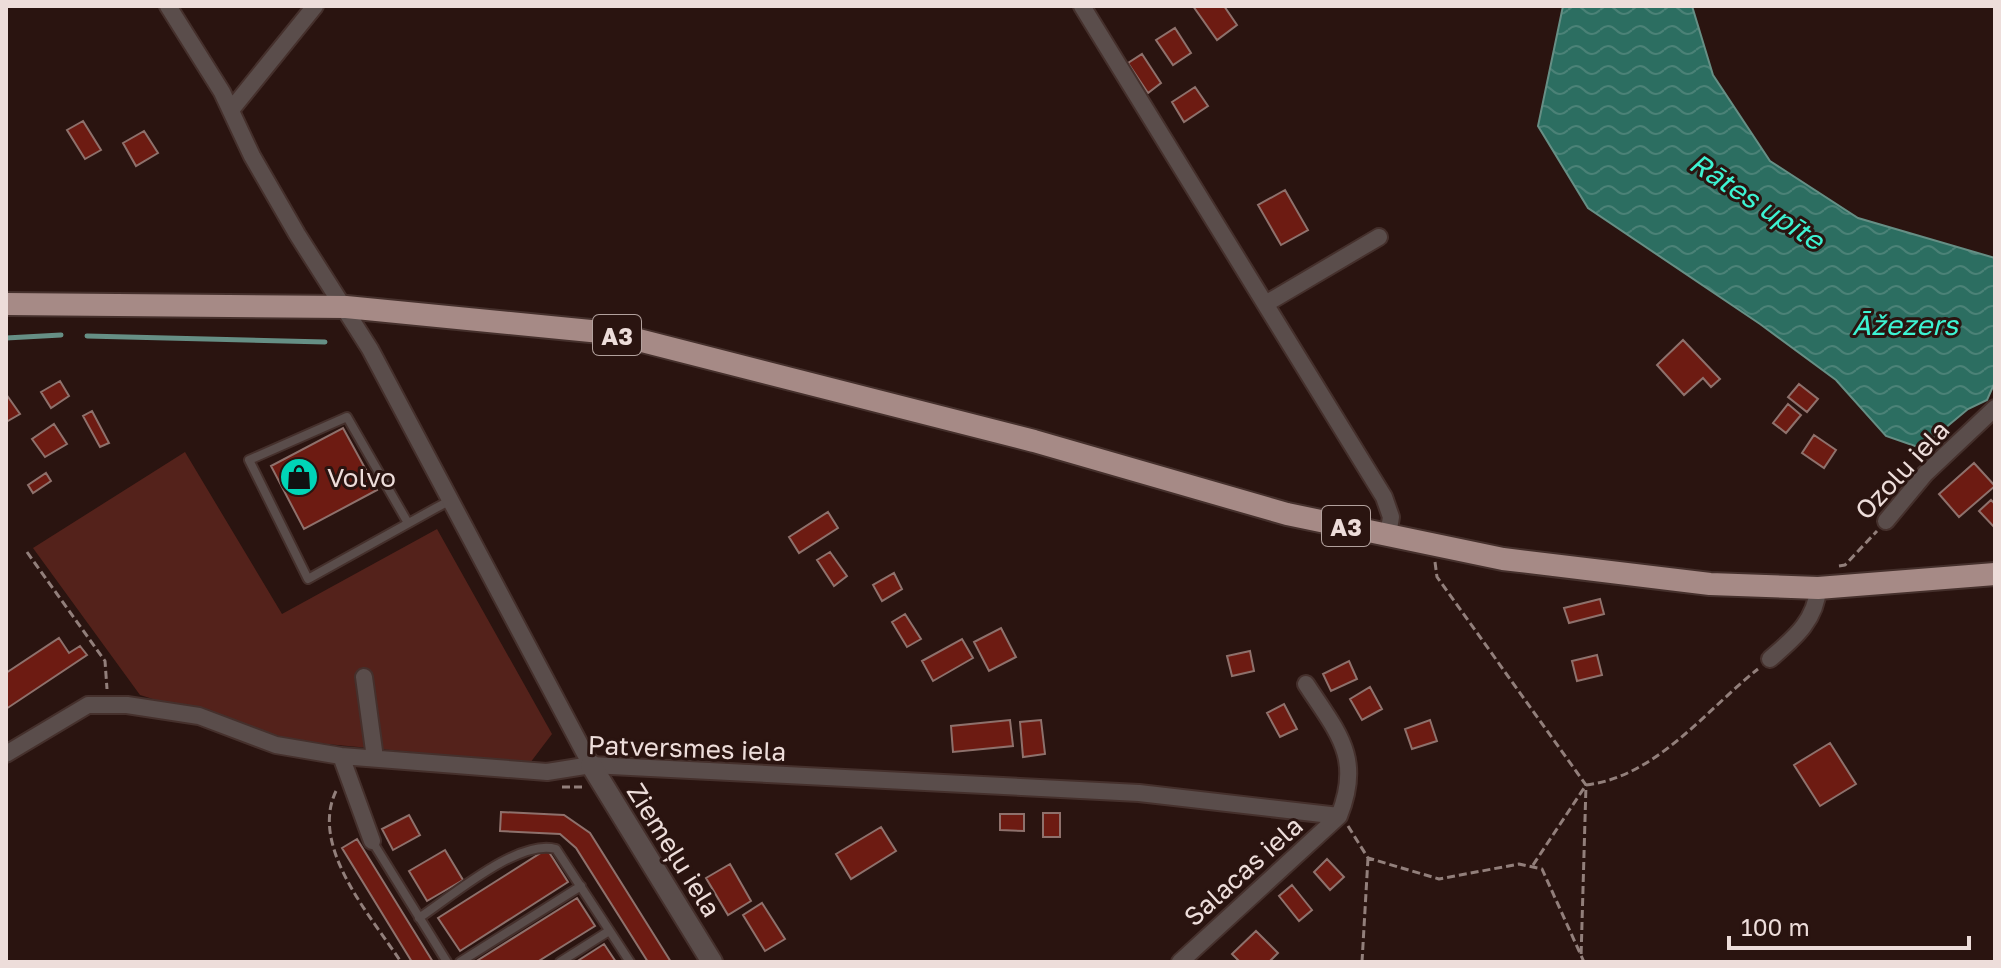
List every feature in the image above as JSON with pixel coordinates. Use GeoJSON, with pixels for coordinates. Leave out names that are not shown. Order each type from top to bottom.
{"type":"FeatureCollection","features":[{"type":"Feature","properties":{"kind":"highway","name":"A3"},"geometry":{"type":"LineString","coordinates":[[6,304],[346,307],[611,333],[1019,437],[1287,514],[1503,559],[1710,584],[1818,588],[1995,574]]}},
{"type":"Feature","properties":{"kind":"street"},"geometry":{"type":"LineString","coordinates":[[168,6],[231,110],[297,234],[346,307],[591,765]]}},
{"type":"Feature","properties":{"kind":"street"},"geometry":{"type":"LineString","coordinates":[[231,110],[315,6]]}},
{"type":"Feature","properties":{"kind":"street"},"geometry":{"type":"LineString","coordinates":[[1082,6],[1384,497],[1391,517],[1388,535]]}},
{"type":"Feature","properties":{"kind":"street"},"geometry":{"type":"LineString","coordinates":[[1267,303],[1379,237]]}},
{"type":"Feature","properties":{"kind":"street","name":"Ozolu iela"},"geometry":{"type":"LineString","coordinates":[[1886,521],[1925,474],[1995,408]]}},
{"type":"Feature","properties":{"kind":"street"},"geometry":{"type":"LineString","coordinates":[[1770,659],[1801,633],[1817,604],[1818,588]]}},
{"type":"Feature","properties":{"kind":"street"},"geometry":{"type":"LineString","coordinates":[[364,677],[375,758]]}},
{"type":"Feature","properties":{"kind":"street"},"geometry":{"type":"LineString","coordinates":[[1306,684],[1346,747],[1349,792],[1339,816]]}},
{"type":"Feature","properties":{"kind":"street","name":"Patversmes iela"},"geometry":{"type":"LineString","coordinates":[[6,754],[88,705],[108,705],[199,716],[276,745],[344,762],[375,758],[547,772],[591,765],[1139,793],[1339,816]]}},
{"type":"Feature","properties":{"kind":"street"},"geometry":{"type":"LineString","coordinates":[[344,762],[372,841]]}},
{"type":"Feature","properties":{"kind":"street","name":"Ziemeļu iela"},"geometry":{"type":"LineString","coordinates":[[591,765],[712,962]]}},
{"type":"Feature","properties":{"kind":"street","name":"Salacas iela"},"geometry":{"type":"LineString","coordinates":[[1180,962],[1339,816]]}},
{"type":"Feature","properties":{"kind":"lane"},"geometry":{"type":"LineString","coordinates":[[408,523],[347,417],[249,460],[308,579],[449,501]]}},
{"type":"Feature","properties":{"kind":"lane"},"geometry":{"type":"LineString","coordinates":[[372,841],[447,962]]}},
{"type":"Feature","properties":{"kind":"lane"},"geometry":{"type":"LineString","coordinates":[[419,918],[523,850],[546,846],[556,849],[630,962]]}},
{"type":"Feature","properties":{"kind":"lane"},"geometry":{"type":"LineString","coordinates":[[460,962],[581,886]]}},
{"type":"Feature","properties":{"kind":"lane"},"geometry":{"type":"LineString","coordinates":[[560,962],[609,931]]}},
{"type":"Feature","properties":{"kind":"path","name":"Ozolu iela"},"geometry":{"type":"LineString","coordinates":[[1845,565],[1886,521]]}},
{"type":"Feature","properties":{"kind":"path"},"geometry":{"type":"LineString","coordinates":[[1437,547],[1437,577],[1586,785],[1583,960]]}},
{"type":"Feature","properties":{"kind":"path"},"geometry":{"type":"LineString","coordinates":[[27,552],[105,661],[108,705]]}},
{"type":"Feature","properties":{"kind":"path"},"geometry":{"type":"LineString","coordinates":[[1533,865],[1586,785],[1605,782],[1661,753],[1770,659]]}},
{"type":"Feature","properties":{"kind":"path"},"geometry":{"type":"LineString","coordinates":[[344,762],[331,802],[332,854],[401,962]]}},
{"type":"Feature","properties":{"kind":"path"},"geometry":{"type":"LineString","coordinates":[[559,787],[584,787]]}},
{"type":"Feature","properties":{"kind":"path"},"geometry":{"type":"LineString","coordinates":[[1339,816],[1368,858],[1362,962]]}},
{"type":"Feature","properties":{"kind":"path"},"geometry":{"type":"LineString","coordinates":[[1368,858],[1439,879],[1533,865],[1542,869],[1583,960]]}},
{"type":"Feature","properties":{"kind":"shaded area"},"geometry":{"type":"Polygon","coordinates":[[[185,452],[282,614],[437,529],[552,734],[530,763],[284,740],[140,695],[33,548],[185,452]]]}},
{"type":"Feature","properties":{"kind":"water","name":"Āžezers"},"geometry":{"type":"Polygon","coordinates":[[[1563,6],[1692,6],[1713,75],[1770,161],[1858,218],[1995,258],[1995,382],[1987,400],[1968,409],[1921,448],[1886,436],[1836,380],[1760,324],[1588,208],[1538,126],[1563,6]]]}},
{"type":"Feature","properties":{"kind":"building"},"geometry":{"type":"Polygon","coordinates":[[[1193,6],[1224,6],[1237,25],[1217,40],[1193,6]]]}},
{"type":"Feature","properties":{"kind":"building"},"geometry":{"type":"Polygon","coordinates":[[[1175,28],[1191,53],[1173,65],[1156,40],[1175,28]]]}},
{"type":"Feature","properties":{"kind":"building"},"geometry":{"type":"Polygon","coordinates":[[[1142,54],[1161,83],[1148,93],[1128,63],[1142,54]]]}},
{"type":"Feature","properties":{"kind":"building"},"geometry":{"type":"Polygon","coordinates":[[[1195,87],[1208,106],[1184,122],[1172,102],[1195,87]]]}},
{"type":"Feature","properties":{"kind":"building"},"geometry":{"type":"Polygon","coordinates":[[[83,121],[101,150],[85,159],[67,130],[83,121]]]}},
{"type":"Feature","properties":{"kind":"building"},"geometry":{"type":"Polygon","coordinates":[[[144,131],[158,153],[136,166],[123,143],[144,131]]]}},
{"type":"Feature","properties":{"kind":"building"},"geometry":{"type":"Polygon","coordinates":[[[1285,190],[1308,230],[1281,245],[1258,205],[1285,190]]]}},
{"type":"Feature","properties":{"kind":"building"},"geometry":{"type":"Polygon","coordinates":[[[1683,340],[1720,379],[1711,387],[1703,378],[1684,395],[1657,365],[1683,340]]]}},
{"type":"Feature","properties":{"kind":"building"},"geometry":{"type":"Polygon","coordinates":[[[60,381],[69,396],[51,408],[41,392],[60,381]]]}},
{"type":"Feature","properties":{"kind":"building"},"geometry":{"type":"Polygon","coordinates":[[[1799,384],[1818,399],[1807,412],[1788,397],[1799,384]]]}},
{"type":"Feature","properties":{"kind":"building"},"geometry":{"type":"Polygon","coordinates":[[[6,394],[20,414],[6,422],[6,394]]]}},
{"type":"Feature","properties":{"kind":"building"},"geometry":{"type":"Polygon","coordinates":[[[1788,404],[1801,415],[1786,433],[1773,423],[1788,404]]]}},
{"type":"Feature","properties":{"kind":"building"},"geometry":{"type":"Polygon","coordinates":[[[92,411],[109,443],[100,447],[83,416],[92,411]]]}},
{"type":"Feature","properties":{"kind":"building"},"geometry":{"type":"Polygon","coordinates":[[[54,424],[67,444],[45,457],[32,439],[54,424]]]}},
{"type":"Feature","properties":{"kind":"building"},"geometry":{"type":"Polygon","coordinates":[[[343,428],[377,490],[304,529],[271,466],[343,428]]]}},
{"type":"Feature","properties":{"kind":"building"},"geometry":{"type":"Polygon","coordinates":[[[1814,435],[1836,450],[1824,468],[1802,453],[1814,435]]]}},
{"type":"Feature","properties":{"kind":"building"},"geometry":{"type":"Polygon","coordinates":[[[1974,463],[1995,486],[1959,517],[1939,494],[1974,463]]]}},
{"type":"Feature","properties":{"kind":"building"},"geometry":{"type":"Polygon","coordinates":[[[46,473],[51,481],[33,493],[28,485],[46,473]]]}},
{"type":"Feature","properties":{"kind":"building"},"geometry":{"type":"Polygon","coordinates":[[[1991,500],[1995,504],[1995,528],[1979,511],[1991,500]]]}},
{"type":"Feature","properties":{"kind":"building"},"geometry":{"type":"Polygon","coordinates":[[[828,512],[838,528],[799,553],[789,537],[828,512]]]}},
{"type":"Feature","properties":{"kind":"building"},"geometry":{"type":"Polygon","coordinates":[[[830,552],[847,576],[834,586],[817,560],[830,552]]]}},
{"type":"Feature","properties":{"kind":"building"},"geometry":{"type":"Polygon","coordinates":[[[894,573],[902,589],[882,601],[873,585],[894,573]]]}},
{"type":"Feature","properties":{"kind":"building"},"geometry":{"type":"Polygon","coordinates":[[[1600,599],[1604,614],[1569,623],[1564,608],[1600,599]]]}},
{"type":"Feature","properties":{"kind":"building"},"geometry":{"type":"Polygon","coordinates":[[[905,614],[921,639],[907,647],[892,622],[905,614]]]}},
{"type":"Feature","properties":{"kind":"building"},"geometry":{"type":"Polygon","coordinates":[[[1001,628],[1016,657],[989,671],[974,642],[1001,628]]]}},
{"type":"Feature","properties":{"kind":"building"},"geometry":{"type":"Polygon","coordinates":[[[59,638],[69,653],[80,646],[87,655],[6,709],[6,673],[59,638]]]}},
{"type":"Feature","properties":{"kind":"building"},"geometry":{"type":"Polygon","coordinates":[[[962,639],[973,658],[933,681],[922,661],[962,639]]]}},
{"type":"Feature","properties":{"kind":"building"},"geometry":{"type":"Polygon","coordinates":[[[1250,651],[1254,671],[1232,676],[1227,656],[1250,651]]]}},
{"type":"Feature","properties":{"kind":"building"},"geometry":{"type":"Polygon","coordinates":[[[1597,655],[1602,675],[1577,681],[1572,661],[1597,655]]]}},
{"type":"Feature","properties":{"kind":"building"},"geometry":{"type":"Polygon","coordinates":[[[1349,661],[1357,679],[1331,691],[1323,674],[1349,661]]]}},
{"type":"Feature","properties":{"kind":"building"},"geometry":{"type":"Polygon","coordinates":[[[1370,687],[1382,709],[1362,720],[1350,699],[1370,687]]]}},
{"type":"Feature","properties":{"kind":"building"},"geometry":{"type":"Polygon","coordinates":[[[1284,704],[1297,729],[1280,737],[1267,713],[1284,704]]]}},
{"type":"Feature","properties":{"kind":"building"},"geometry":{"type":"Polygon","coordinates":[[[1010,720],[1013,746],[953,752],[951,726],[1010,720]]]}},
{"type":"Feature","properties":{"kind":"building"},"geometry":{"type":"Polygon","coordinates":[[[1041,720],[1045,754],[1023,757],[1020,722],[1041,720]]]}},
{"type":"Feature","properties":{"kind":"building"},"geometry":{"type":"Polygon","coordinates":[[[1430,720],[1437,741],[1412,749],[1405,729],[1430,720]]]}},
{"type":"Feature","properties":{"kind":"building"},"geometry":{"type":"Polygon","coordinates":[[[1830,743],[1856,784],[1820,806],[1794,765],[1830,743]]]}},
{"type":"Feature","properties":{"kind":"building"},"geometry":{"type":"Polygon","coordinates":[[[501,812],[564,815],[590,833],[671,962],[648,962],[576,848],[560,834],[500,831],[501,812]]]}},
{"type":"Feature","properties":{"kind":"building"},"geometry":{"type":"Polygon","coordinates":[[[1043,813],[1060,813],[1060,837],[1043,837],[1043,813]]]}},
{"type":"Feature","properties":{"kind":"building"},"geometry":{"type":"Polygon","coordinates":[[[1000,814],[1024,814],[1024,831],[1000,830],[1000,814]]]}},
{"type":"Feature","properties":{"kind":"building"},"geometry":{"type":"Polygon","coordinates":[[[409,815],[420,835],[393,850],[382,829],[409,815]]]}},
{"type":"Feature","properties":{"kind":"building"},"geometry":{"type":"Polygon","coordinates":[[[881,827],[896,851],[851,879],[836,854],[881,827]]]}},
{"type":"Feature","properties":{"kind":"building"},"geometry":{"type":"Polygon","coordinates":[[[357,839],[433,962],[412,962],[342,848],[357,839]]]}},
{"type":"Feature","properties":{"kind":"building"},"geometry":{"type":"Polygon","coordinates":[[[547,849],[568,882],[460,951],[438,918],[547,849]]]}},
{"type":"Feature","properties":{"kind":"building"},"geometry":{"type":"Polygon","coordinates":[[[445,850],[463,880],[427,901],[409,871],[445,850]]]}},
{"type":"Feature","properties":{"kind":"building"},"geometry":{"type":"Polygon","coordinates":[[[1327,859],[1344,877],[1330,890],[1314,872],[1327,859]]]}},
{"type":"Feature","properties":{"kind":"building"},"geometry":{"type":"Polygon","coordinates":[[[730,864],[751,901],[728,915],[706,878],[730,864]]]}},
{"type":"Feature","properties":{"kind":"building"},"geometry":{"type":"Polygon","coordinates":[[[1292,885],[1312,910],[1299,921],[1279,896],[1292,885]]]}},
{"type":"Feature","properties":{"kind":"building"},"geometry":{"type":"Polygon","coordinates":[[[577,898],[595,926],[537,962],[475,962],[577,898]]]}},
{"type":"Feature","properties":{"kind":"building"},"geometry":{"type":"Polygon","coordinates":[[[762,903],[785,939],[765,951],[743,915],[762,903]]]}},
{"type":"Feature","properties":{"kind":"building"},"geometry":{"type":"Polygon","coordinates":[[[1256,931],[1278,953],[1269,962],[1240,962],[1232,954],[1256,931]]]}},
{"type":"Feature","properties":{"kind":"building"},"geometry":{"type":"Polygon","coordinates":[[[604,944],[616,962],[576,962],[604,944]]]}},
{"type":"Feature","properties":{"kind":"waterway"},"geometry":{"type":"LineString","coordinates":[[6,338],[61,335]]}},
{"type":"Feature","properties":{"kind":"waterway"},"geometry":{"type":"LineString","coordinates":[[87,336],[325,342]]}},
{"type":"Feature","properties":{"kind":"place","name":"Volvo"},"geometry":{"type":"Point","coordinates":[299,477]}},
{"type":"Feature","properties":{"kind":"water label","name":"Rātes upīte"},"geometry":{"type":"Point","coordinates":[1757,201]}}]}
